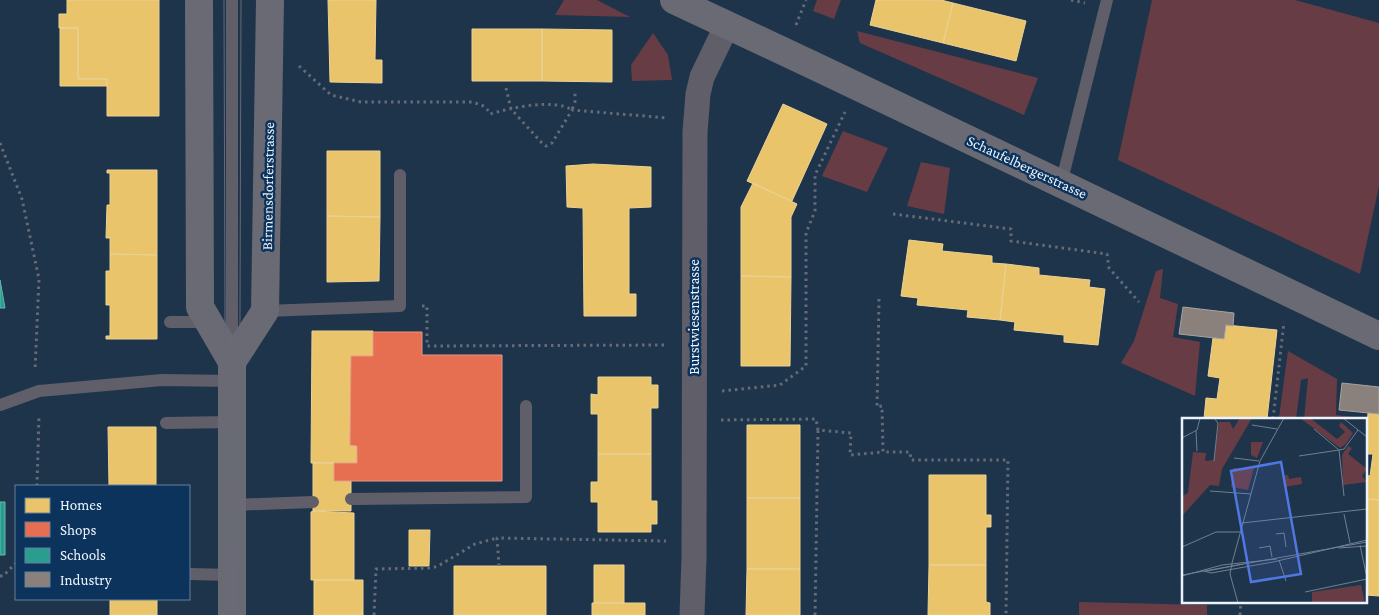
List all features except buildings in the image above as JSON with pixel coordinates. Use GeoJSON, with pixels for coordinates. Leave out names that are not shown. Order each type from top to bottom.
{"type":"FeatureCollection","features":[{"type":"Feature","properties":{"kind":"main road"},"geometry":{"type":"LineString","coordinates":[[199,0],[200,307],[232,371],[232,615]]}},
{"type":"Feature","properties":{"kind":"main road","name":"Birmensdorferstrasse"},"geometry":{"type":"LineString","coordinates":[[266,311],[270,0]]}},
{"type":"Feature","properties":{"kind":"main road","name":"Schaufelbergerstrasse"},"geometry":{"type":"LineString","coordinates":[[674,0],[1379,336]]}},
{"type":"Feature","properties":{"kind":"main road"},"geometry":{"type":"LineString","coordinates":[[232,371],[266,311]]}},
{"type":"Feature","properties":{"kind":"street","name":"Burstwiesenstrasse"},"geometry":{"type":"LineString","coordinates":[[692,615],[694,132],[698,94],[702,77],[727,25]]}},
{"type":"Feature","properties":{"kind":"lane"},"geometry":{"type":"LineString","coordinates":[[0,405],[39,391],[162,380],[232,371],[232,0]]}},
{"type":"Feature","properties":{"kind":"lane"},"geometry":{"type":"LineString","coordinates":[[1061,184],[1108,0]]}},
{"type":"Feature","properties":{"kind":"lane"},"geometry":{"type":"LineString","coordinates":[[266,311],[400,306],[400,175]]}},
{"type":"Feature","properties":{"kind":"lane"},"geometry":{"type":"LineString","coordinates":[[170,322],[209,322]]}},
{"type":"Feature","properties":{"kind":"lane"},"geometry":{"type":"LineString","coordinates":[[351,499],[526,497],[526,406]]}},
{"type":"Feature","properties":{"kind":"lane"},"geometry":{"type":"LineString","coordinates":[[166,423],[232,422]]}},
{"type":"Feature","properties":{"kind":"lane"},"geometry":{"type":"LineString","coordinates":[[232,506],[313,502]]}},
{"type":"Feature","properties":{"kind":"lane"},"geometry":{"type":"LineString","coordinates":[[190,574],[232,575]]}},
{"type":"Feature","properties":{"kind":"path"},"geometry":{"type":"LineString","coordinates":[[796,26],[806,0]]}},
{"type":"Feature","properties":{"kind":"path"},"geometry":{"type":"LineString","coordinates":[[296,64],[331,96],[361,102],[470,102],[482,105],[488,109],[490,114],[511,110],[523,105],[566,106],[572,110],[677,118]]}},
{"type":"Feature","properties":{"kind":"path"},"geometry":{"type":"LineString","coordinates":[[720,392],[780,385],[806,366],[806,233],[815,211],[814,175],[857,86]]}},
{"type":"Feature","properties":{"kind":"path"},"geometry":{"type":"LineString","coordinates":[[506,88],[511,110],[546,146],[552,143],[572,110],[575,102],[575,92]]}},
{"type":"Feature","properties":{"kind":"path"},"geometry":{"type":"LineString","coordinates":[[0,143],[22,200],[39,279],[35,372],[39,391],[37,485]]}},
{"type":"Feature","properties":{"kind":"path"},"geometry":{"type":"LineString","coordinates":[[894,214],[1011,229],[1011,241],[1106,254],[1109,268],[1139,302]]}},
{"type":"Feature","properties":{"kind":"path"},"geometry":{"type":"LineString","coordinates":[[879,299],[877,407],[882,406],[883,452]]}},
{"type":"Feature","properties":{"kind":"path"},"geometry":{"type":"LineString","coordinates":[[427,310],[427,346],[694,346]]}},
{"type":"Feature","properties":{"kind":"path"},"geometry":{"type":"LineString","coordinates":[[1273,418],[1284,321]]}},
{"type":"Feature","properties":{"kind":"path"},"geometry":{"type":"LineString","coordinates":[[720,420],[816,419],[818,430],[815,615]]}},
{"type":"Feature","properties":{"kind":"path"},"geometry":{"type":"LineString","coordinates":[[818,430],[851,433],[850,455],[910,452],[911,460],[1008,460],[1006,615]]}},
{"type":"Feature","properties":{"kind":"path"},"geometry":{"type":"LineString","coordinates":[[374,615],[376,569],[432,568],[475,544],[497,538],[674,541]]}},
{"type":"Feature","properties":{"kind":"path"},"geometry":{"type":"LineString","coordinates":[[497,538],[499,566]]}},
{"type":"Feature","properties":{"kind":"path"},"geometry":{"type":"LineString","coordinates":[[0,576],[3,576],[15,565]]}},
{"type":"Feature","properties":{"kind":"path"},"geometry":{"type":"LineString","coordinates":[[1240,615],[1241,602]]}},
{"type":"Feature","properties":{"kind":"shaded area"},"geometry":{"type":"Polygon","coordinates":[[[564,0],[597,0],[630,17],[555,15],[564,0]]]}},
{"type":"Feature","properties":{"kind":"shaded area"},"geometry":{"type":"Polygon","coordinates":[[[817,0],[841,0],[834,19],[813,11],[817,0]]]}},
{"type":"Feature","properties":{"kind":"shaded area"},"geometry":{"type":"Polygon","coordinates":[[[1152,0],[1295,0],[1379,23],[1379,186],[1360,274],[1118,160],[1152,0]]]}},
{"type":"Feature","properties":{"kind":"shaded area"},"geometry":{"type":"Polygon","coordinates":[[[857,31],[1038,78],[1024,115],[860,43],[857,31]]]}},
{"type":"Feature","properties":{"kind":"shaded area"},"geometry":{"type":"Polygon","coordinates":[[[653,33],[668,55],[672,80],[632,81],[631,65],[653,33]]]}},
{"type":"Feature","properties":{"kind":"shaded area"},"geometry":{"type":"Polygon","coordinates":[[[843,131],[888,148],[867,192],[822,176],[843,131]]]}},
{"type":"Feature","properties":{"kind":"shaded area"},"geometry":{"type":"Polygon","coordinates":[[[921,162],[950,168],[944,214],[907,206],[921,162]]]}},
{"type":"Feature","properties":{"kind":"shaded area"},"geometry":{"type":"Polygon","coordinates":[[[1163,269],[1160,298],[1178,304],[1173,337],[1200,342],[1195,396],[1121,363],[1134,341],[1156,271],[1163,269]]]}},
{"type":"Feature","properties":{"kind":"shaded area"},"geometry":{"type":"Polygon","coordinates":[[[1288,351],[1337,379],[1336,415],[1355,418],[1304,418],[1308,378],[1301,380],[1296,418],[1279,417],[1288,351]]]}},
{"type":"Feature","properties":{"kind":"shaded area"},"geometry":{"type":"Polygon","coordinates":[[[1079,602],[1207,605],[1207,615],[1079,615],[1079,602]]]}},
{"type":"Feature","properties":{"kind":"tram line"},"geometry":{"type":"LineString","coordinates":[[224,0],[226,615]]}},
{"type":"Feature","properties":{"kind":"tram line"},"geometry":{"type":"LineString","coordinates":[[239,615],[241,0]]}}]}
